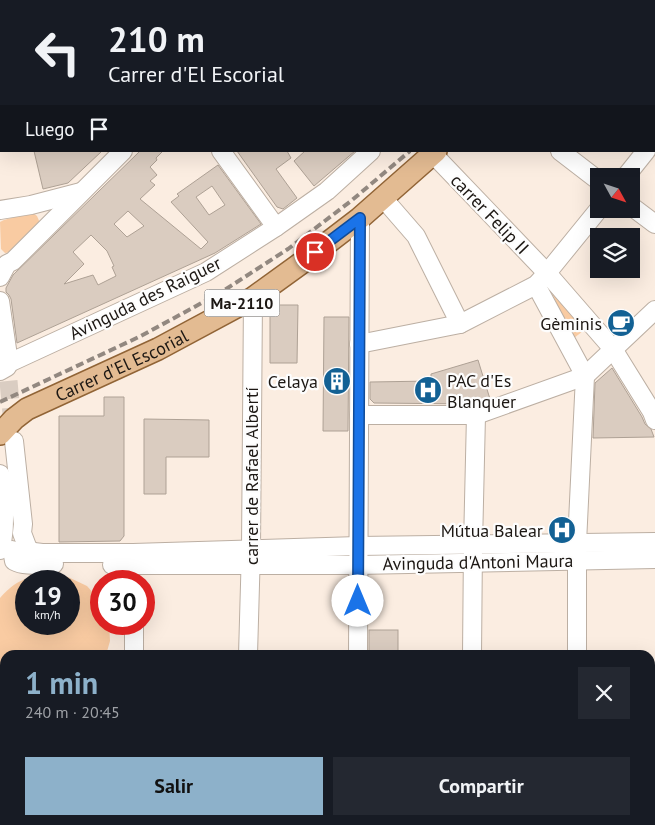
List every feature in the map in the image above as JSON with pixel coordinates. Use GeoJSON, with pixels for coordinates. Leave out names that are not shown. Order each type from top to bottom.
{"type":"FeatureCollection","features":[{"type":"Feature","properties":{"kind":"main road","name":"Carrer d'El Escorial"},"geometry":{"type":"LineString","coordinates":[[8,439],[9,423],[21,413],[158,349],[253,298],[360,218],[434,153]]}},
{"type":"Feature","properties":{"kind":"street"},"geometry":{"type":"LineString","coordinates":[[2,269],[13,261],[122,152]]}},
{"type":"Feature","properties":{"kind":"street"},"geometry":{"type":"LineString","coordinates":[[222,152],[276,227]]}},
{"type":"Feature","properties":{"kind":"street","name":"Avinguda des Raiguer"},"geometry":{"type":"LineString","coordinates":[[5,367],[206,272],[328,191],[370,152]]}},
{"type":"Feature","properties":{"kind":"street"},"geometry":{"type":"LineString","coordinates":[[561,152],[590,174]]}},
{"type":"Feature","properties":{"kind":"street"},"geometry":{"type":"LineString","coordinates":[[632,168],[645,152]]}},
{"type":"Feature","properties":{"kind":"street","name":"carrer Felip II"},"geometry":{"type":"LineString","coordinates":[[434,153],[541,279]]}},
{"type":"Feature","properties":{"kind":"street"},"geometry":{"type":"LineString","coordinates":[[0,210],[31,205],[82,192]]}},
{"type":"Feature","properties":{"kind":"street"},"geometry":{"type":"LineString","coordinates":[[383,198],[416,236],[460,324]]}},
{"type":"Feature","properties":{"kind":"street"},"geometry":{"type":"LineString","coordinates":[[31,205],[38,209],[46,218],[47,227]]}},
{"type":"Feature","properties":{"kind":"street"},"geometry":{"type":"LineString","coordinates":[[640,213],[655,224]]}},
{"type":"Feature","properties":{"kind":"street"},"geometry":{"type":"LineString","coordinates":[[358,650],[360,218]]}},
{"type":"Feature","properties":{"kind":"street"},"geometry":{"type":"LineString","coordinates":[[359,344],[460,324],[541,279],[592,218]]}},
{"type":"Feature","properties":{"kind":"street"},"geometry":{"type":"LineString","coordinates":[[541,279],[613,349],[655,420]]}},
{"type":"Feature","properties":{"kind":"street"},"geometry":{"type":"LineString","coordinates":[[541,279],[585,376],[577,552],[577,650]]}},
{"type":"Feature","properties":{"kind":"street","name":"carrer de Rafael Albertí"},"geometry":{"type":"LineString","coordinates":[[248,650],[251,556],[253,298]]}},
{"type":"Feature","properties":{"kind":"street"},"geometry":{"type":"LineString","coordinates":[[0,301],[5,367]]}},
{"type":"Feature","properties":{"kind":"street"},"geometry":{"type":"LineString","coordinates":[[359,415],[476,414],[585,376],[655,310]]}},
{"type":"Feature","properties":{"kind":"street"},"geometry":{"type":"LineString","coordinates":[[472,650],[476,414]]}},
{"type":"Feature","properties":{"kind":"street"},"geometry":{"type":"LineString","coordinates":[[6,550],[15,536],[16,521],[8,439]]}},
{"type":"Feature","properties":{"kind":"street","name":"Avinguda d'Antoni Maura"},"geometry":{"type":"LineString","coordinates":[[8,439],[23,524],[22,534],[28,549],[34,552],[133,566]]}},
{"type":"Feature","properties":{"kind":"street"},"geometry":{"type":"LineString","coordinates":[[0,474],[5,487],[6,504],[2,506],[7,559],[0,569]]}},
{"type":"Feature","properties":{"kind":"street","name":"Avinguda d'Antoni Maura"},"geometry":{"type":"LineString","coordinates":[[577,552],[655,542]]}},
{"type":"Feature","properties":{"kind":"street","name":"Avinguda d'Antoni Maura"},"geometry":{"type":"LineString","coordinates":[[6,550],[14,561],[24,564],[133,566],[358,546],[473,553],[577,552],[655,559]]}},
{"type":"Feature","properties":{"kind":"street","name":"Avinguda d'Antoni Maura"},"geometry":{"type":"LineString","coordinates":[[251,556],[358,564],[473,553]]}},
{"type":"Feature","properties":{"kind":"street"},"geometry":{"type":"LineString","coordinates":[[134,635],[134,650]]}},
{"type":"Feature","properties":{"kind":"shaded area"},"geometry":{"type":"Polygon","coordinates":[[[33,213],[37,216],[40,223],[11,252],[5,253],[1,249],[0,222],[33,213]]]}},
{"type":"Feature","properties":{"kind":"shaded area"},"geometry":{"type":"Polygon","coordinates":[[[548,286],[587,328],[574,338],[548,286]]]}},
{"type":"Feature","properties":{"kind":"shaded area"},"geometry":{"type":"Polygon","coordinates":[[[80,583],[87,586],[90,589],[90,635],[110,635],[107,650],[0,650],[0,598],[15,584],[15,635],[80,635],[80,583]]]}},
{"type":"Feature","properties":{"kind":"building"},"geometry":{"type":"Polygon","coordinates":[[[34,152],[101,152],[68,183],[43,189],[34,152]]]}},
{"type":"Feature","properties":{"kind":"building"},"geometry":{"type":"Polygon","coordinates":[[[139,152],[162,152],[150,167],[157,175],[150,181],[155,185],[140,199],[201,249],[208,242],[171,202],[179,196],[177,194],[218,165],[261,224],[215,253],[17,343],[11,299],[6,292],[6,288],[13,275],[139,152]],[[212,186],[196,197],[209,215],[225,205],[212,186]],[[128,211],[114,224],[127,237],[144,226],[128,211]],[[91,235],[73,252],[84,264],[64,284],[93,275],[98,285],[116,276],[112,267],[114,266],[107,251],[91,235]]]}},
{"type":"Feature","properties":{"kind":"building"},"geometry":{"type":"Polygon","coordinates":[[[238,152],[288,152],[291,158],[276,169],[297,198],[283,209],[277,207],[238,152]]]}},
{"type":"Feature","properties":{"kind":"building"},"geometry":{"type":"Polygon","coordinates":[[[304,152],[354,152],[314,186],[294,161],[304,152]]]}},
{"type":"Feature","properties":{"kind":"building"},"geometry":{"type":"Polygon","coordinates":[[[270,305],[298,305],[297,363],[270,363],[270,305]]]}},
{"type":"Feature","properties":{"kind":"building"},"geometry":{"type":"Polygon","coordinates":[[[324,317],[349,317],[348,431],[323,431],[324,317]]]}},
{"type":"Feature","properties":{"kind":"building","name":"PAC d'Es Blanquer"},"geometry":{"type":"Polygon","coordinates":[[[478,360],[490,399],[474,404],[374,403],[370,399],[370,382],[431,381],[431,374],[478,360]]]}},
{"type":"Feature","properties":{"kind":"building"},"geometry":{"type":"Polygon","coordinates":[[[612,368],[645,424],[651,429],[654,437],[593,438],[595,383],[612,368]]]}},
{"type":"Feature","properties":{"kind":"building"},"geometry":{"type":"Polygon","coordinates":[[[104,397],[124,397],[124,536],[120,541],[59,542],[59,416],[104,416],[104,397]]]}},
{"type":"Feature","properties":{"kind":"building"},"geometry":{"type":"Polygon","coordinates":[[[144,419],[209,420],[209,457],[166,457],[166,494],[144,494],[144,419]]]}},
{"type":"Feature","properties":{"kind":"building"},"geometry":{"type":"Polygon","coordinates":[[[369,630],[398,630],[398,650],[369,650],[369,630]]]}},
{"type":"Feature","properties":{"kind":"tunnel"},"geometry":{"type":"LineString","coordinates":[[6,354],[13,430]]}},
{"type":"Feature","properties":{"kind":"railway"},"geometry":{"type":"LineString","coordinates":[[0,402],[141,336],[220,293],[288,249],[351,201],[409,152]]}},
{"type":"Feature","properties":{"kind":"place","name":"Gèminis"},"geometry":{"type":"Point","coordinates":[621,323]}},
{"type":"Feature","properties":{"kind":"place","name":"Celaya"},"geometry":{"type":"Point","coordinates":[337,381]}},
{"type":"Feature","properties":{"kind":"place","name":"PAC d'Es Blanquer"},"geometry":{"type":"Point","coordinates":[428,390]}},
{"type":"Feature","properties":{"kind":"place","name":"Mútua Balear"},"geometry":{"type":"Point","coordinates":[562,530]}},
{"type":"Feature","properties":{"kind":"route"},"geometry":{"type":"LineString","coordinates":[[315,252],[360,218],[358,601]]}}]}
